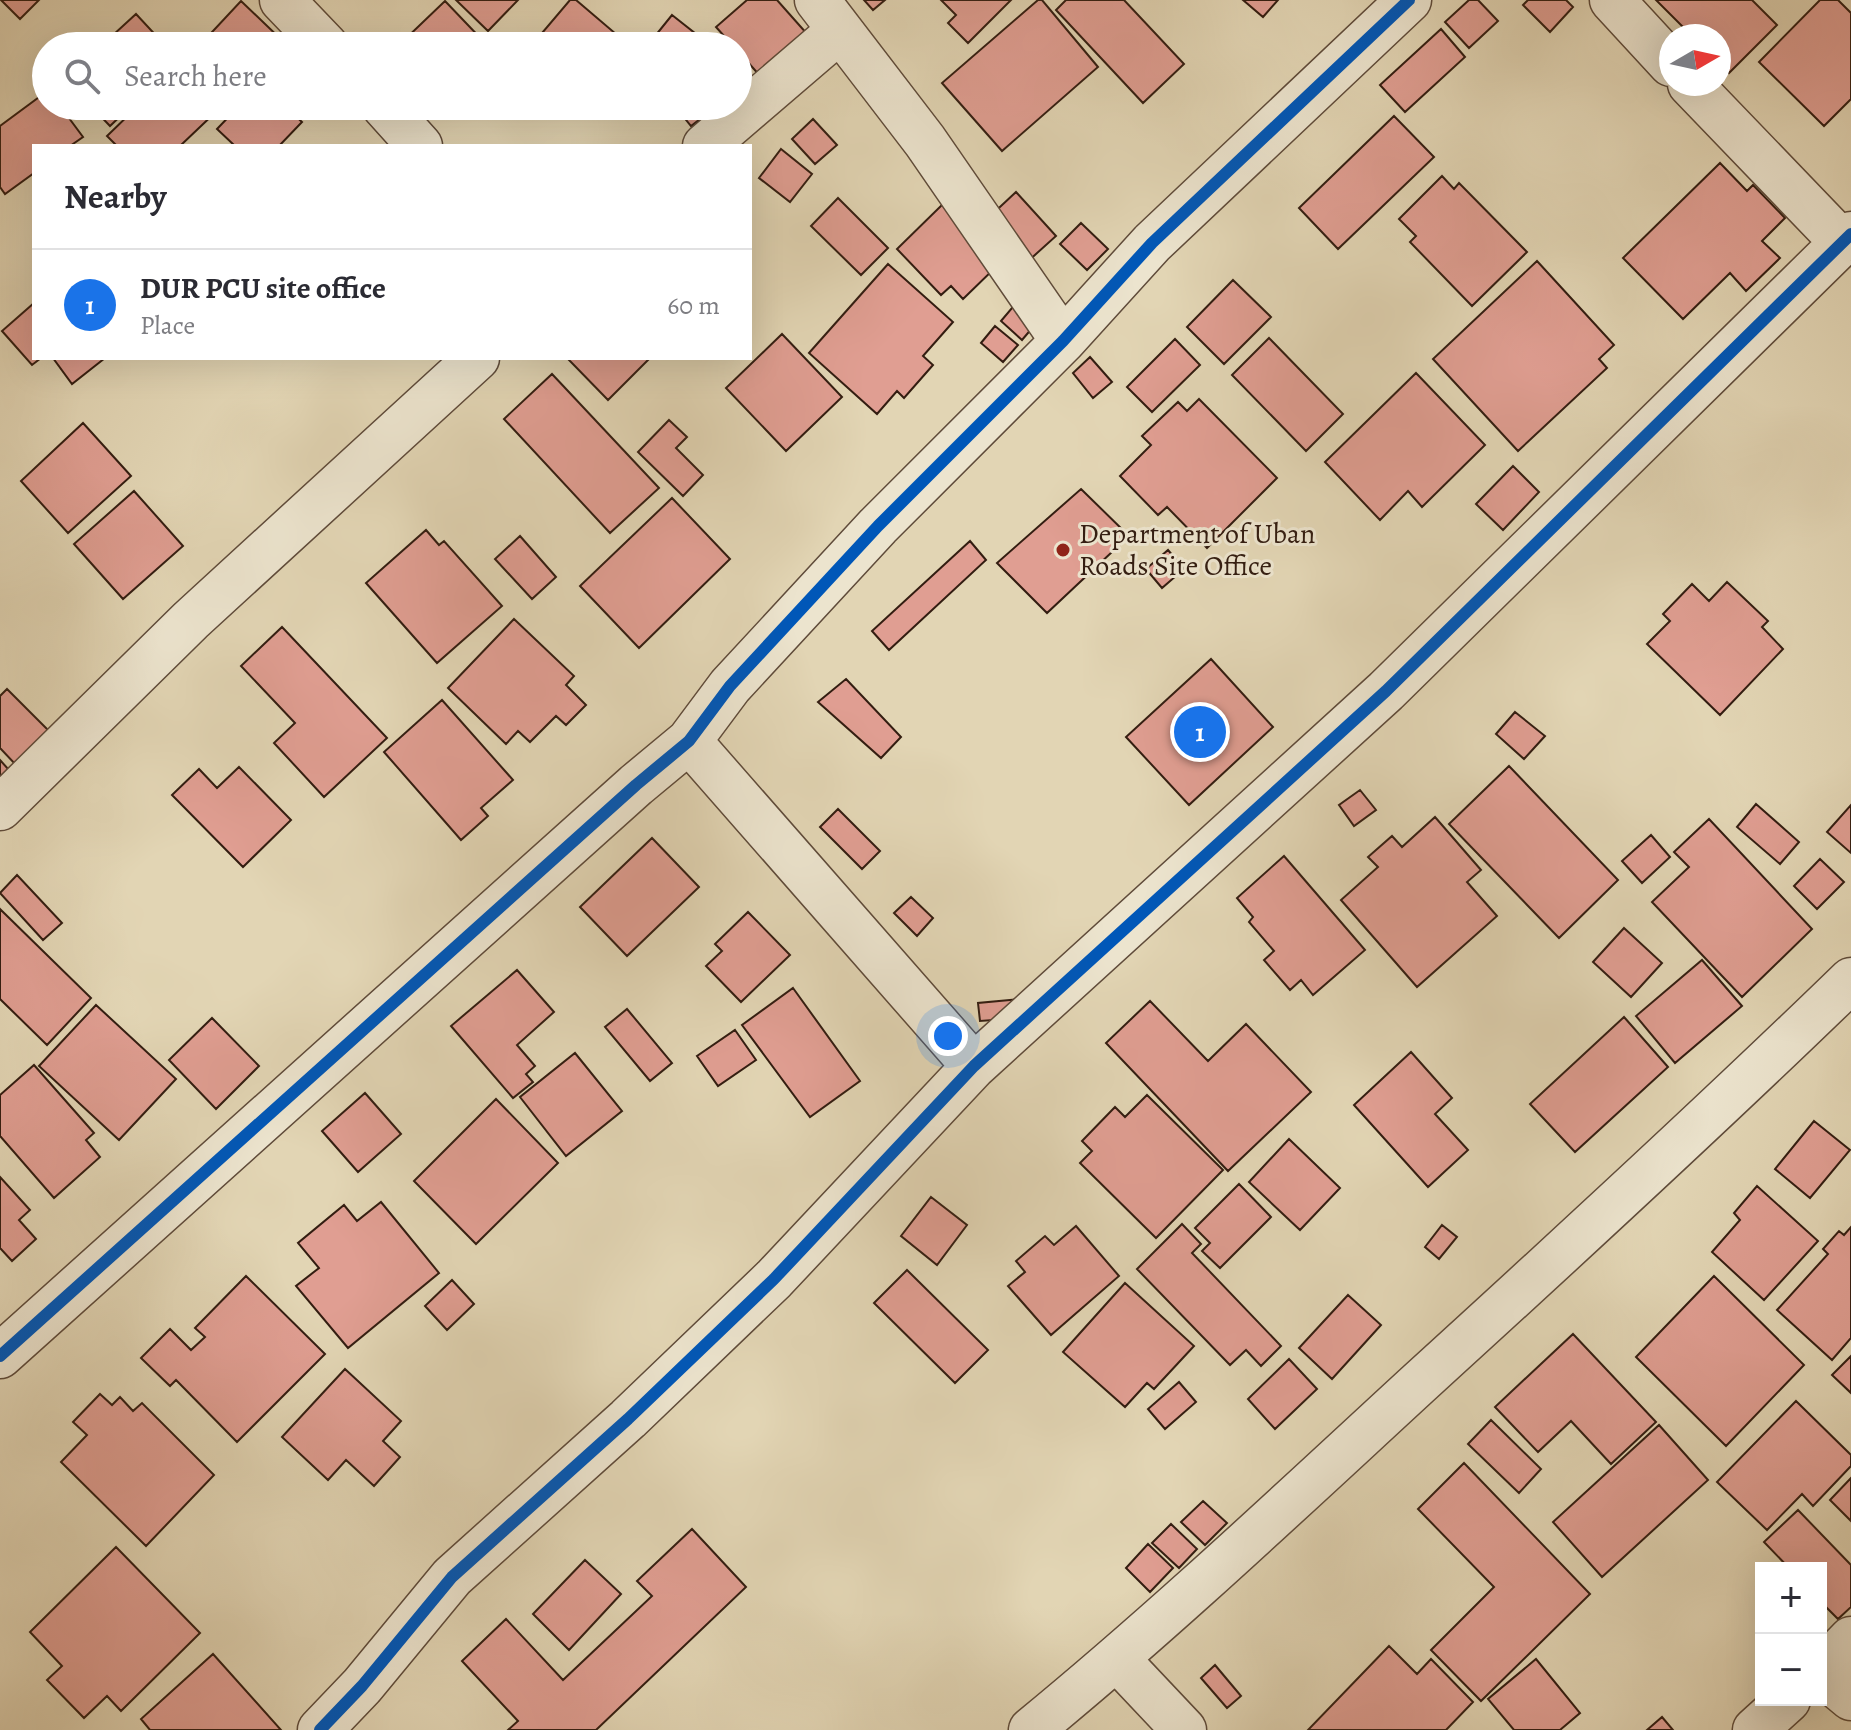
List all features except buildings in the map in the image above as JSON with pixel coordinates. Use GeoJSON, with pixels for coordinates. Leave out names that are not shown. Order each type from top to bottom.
{"type":"FeatureCollection","features":[{"type":"Feature","properties":{"kind":"street"},"geometry":{"type":"LineString","coordinates":[[282,0],[313,32]]}},
{"type":"Feature","properties":{"kind":"street"},"geometry":{"type":"LineString","coordinates":[[0,1356],[636,785],[689,741],[730,686],[878,526],[1063,341],[1152,243],[1409,0]]}},
{"type":"Feature","properties":{"kind":"street"},"geometry":{"type":"LineString","coordinates":[[1612,0],[1659,51]]}},
{"type":"Feature","properties":{"kind":"street"},"geometry":{"type":"LineString","coordinates":[[752,96],[828,16],[925,141],[1063,341]]}},
{"type":"Feature","properties":{"kind":"street"},"geometry":{"type":"LineString","coordinates":[[320,1730],[362,1686],[452,1577],[628,1419],[774,1279],[974,1066],[1386,691],[1846,238],[1702,96]]}},
{"type":"Feature","properties":{"kind":"street"},"geometry":{"type":"LineString","coordinates":[[397,120],[418,144]]}},
{"type":"Feature","properties":{"kind":"street"},"geometry":{"type":"LineString","coordinates":[[707,144],[730,120]]}},
{"type":"Feature","properties":{"kind":"street"},"geometry":{"type":"LineString","coordinates":[[0,808],[191,620],[475,360]]}},
{"type":"Feature","properties":{"kind":"street"},"geometry":{"type":"LineString","coordinates":[[689,741],[974,1066]]}},
{"type":"Feature","properties":{"kind":"street"},"geometry":{"type":"LineString","coordinates":[[1031,1730],[1117,1659],[1720,1107],[1851,980]]}},
{"type":"Feature","properties":{"kind":"street"},"geometry":{"type":"LineString","coordinates":[[1827,1665],[1851,1639]]}},
{"type":"Feature","properties":{"kind":"street"},"geometry":{"type":"LineString","coordinates":[[1117,1659],[1184,1730]]}},
{"type":"Feature","properties":{"kind":"street"},"geometry":{"type":"LineString","coordinates":[[1827,1677],[1851,1698]]}},
{"type":"Feature","properties":{"kind":"street"},"geometry":{"type":"LineString","coordinates":[[1755,1730],[1781,1706]]}},
{"type":"Feature","properties":{"kind":"cycle path"},"geometry":{"type":"LineString","coordinates":[[0,1356],[636,785],[689,741],[730,686],[878,526],[1063,341],[1152,243],[1409,0]]}},
{"type":"Feature","properties":{"kind":"cycle path"},"geometry":{"type":"LineString","coordinates":[[320,1730],[362,1686],[452,1577],[628,1419],[774,1279],[974,1066],[1386,691],[1851,234]]}},
{"type":"Feature","properties":{"kind":"place","name":"Department of Uban Roads Site Office"},"geometry":{"type":"Point","coordinates":[1063,550]}},
{"type":"Feature","properties":{"kind":"place","name":"DUR PCU site office"},"geometry":{"type":"Point","coordinates":[1200,732]}}]}
